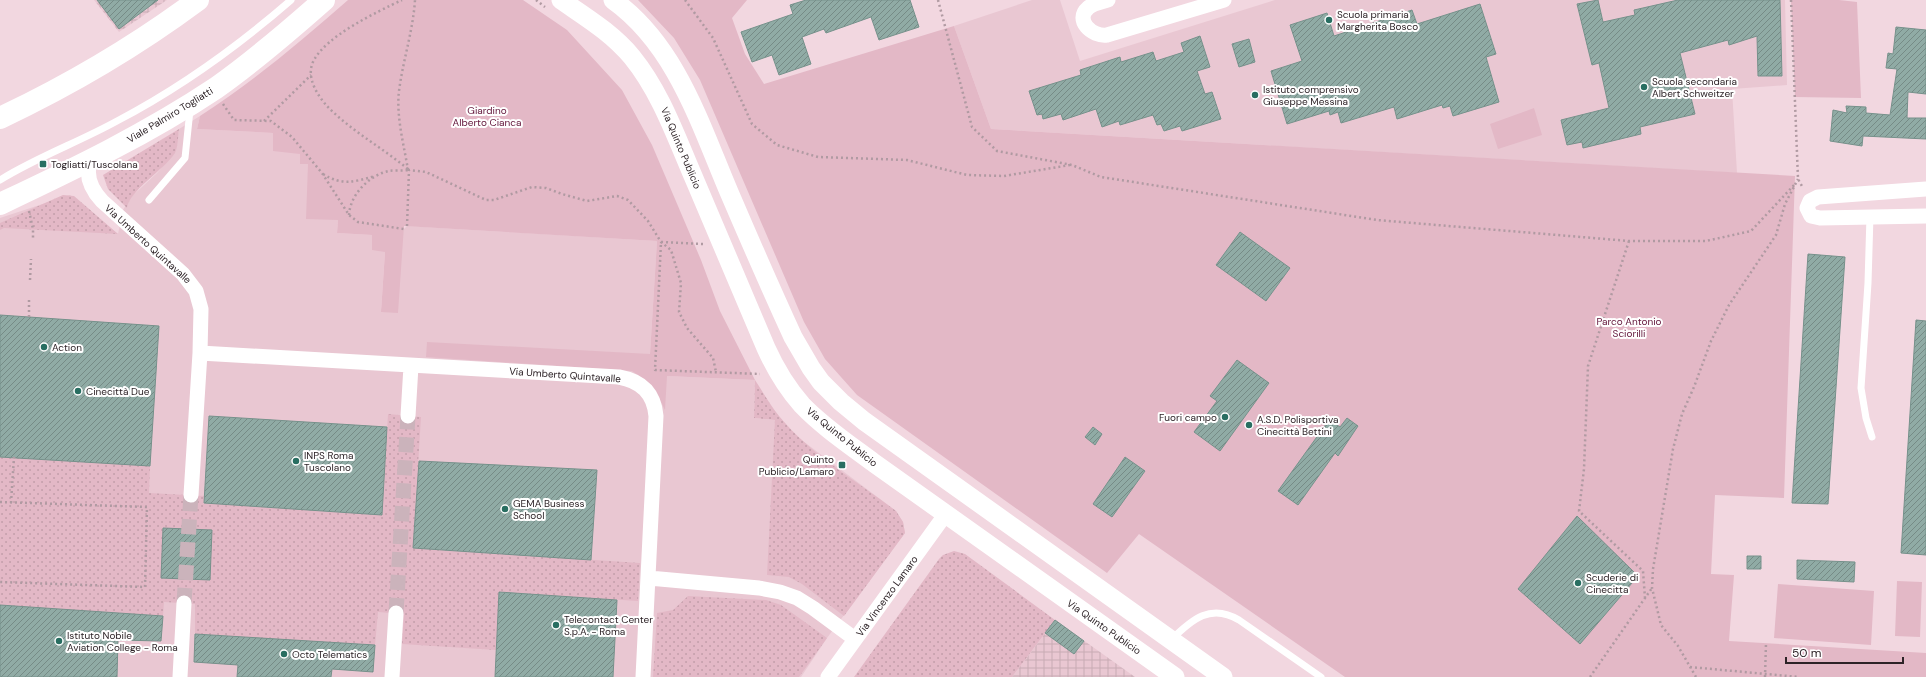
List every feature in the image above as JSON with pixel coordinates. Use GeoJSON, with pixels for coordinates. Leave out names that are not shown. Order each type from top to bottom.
{"type":"FeatureCollection","features":[{"type":"Feature","properties":{"kind":"main road"},"geometry":{"type":"LineString","coordinates":[[0,118],[37,101],[112,59],[198,0]]}},
{"type":"Feature","properties":{"kind":"main road","name":"Viale Palmiro Togliatti"},"geometry":{"type":"LineString","coordinates":[[0,204],[90,162],[191,103],[258,56],[324,0]]}},
{"type":"Feature","properties":{"kind":"street"},"geometry":{"type":"LineString","coordinates":[[613,0],[628,11],[646,30],[678,76],[708,140],[770,286],[794,337],[811,368],[832,394],[854,413],[1223,677]]}},
{"type":"Feature","properties":{"kind":"street"},"geometry":{"type":"LineString","coordinates":[[1108,0],[1091,6],[1085,12],[1084,19],[1086,26],[1091,32],[1098,36],[1107,35],[1186,5],[1224,0]]}},
{"type":"Feature","properties":{"kind":"street","name":"Via Quinto Publicio"},"geometry":{"type":"LineString","coordinates":[[555,4],[587,17],[612,37],[632,58],[648,80],[672,125],[766,348],[792,393],[802,405],[839,437],[945,515],[1175,677]]}},
{"type":"Feature","properties":{"kind":"street","name":"Via Umberto Quintavalle"},"geometry":{"type":"LineString","coordinates":[[90,162],[88,177],[93,190],[102,202],[183,274],[194,287],[201,309],[200,354],[191,495]]}},
{"type":"Feature","properties":{"kind":"street"},"geometry":{"type":"LineString","coordinates":[[1926,189],[1818,197],[1810,201],[1807,208],[1811,216],[1815,217],[1926,216]]}},
{"type":"Feature","properties":{"kind":"street"},"geometry":{"type":"LineString","coordinates":[[1870,193],[1870,216]]}},
{"type":"Feature","properties":{"kind":"street","name":"Via Umberto Quintavalle"},"geometry":{"type":"LineString","coordinates":[[200,354],[619,378],[629,379],[641,385],[652,397],[656,416],[643,677]]}},
{"type":"Feature","properties":{"kind":"street"},"geometry":{"type":"LineString","coordinates":[[408,416],[411,366]]}},
{"type":"Feature","properties":{"kind":"street"},"geometry":{"type":"LineString","coordinates":[[945,515],[955,503],[975,500]]}},
{"type":"Feature","properties":{"kind":"street","name":"Via Vincenzo Lamaro"},"geometry":{"type":"LineString","coordinates":[[828,677],[945,515]]}},
{"type":"Feature","properties":{"kind":"street"},"geometry":{"type":"LineString","coordinates":[[649,578],[759,588],[780,592],[796,598],[813,608],[855,639]]}},
{"type":"Feature","properties":{"kind":"street"},"geometry":{"type":"LineString","coordinates":[[180,677],[184,603]]}},
{"type":"Feature","properties":{"kind":"street"},"geometry":{"type":"LineString","coordinates":[[392,677],[396,613]]}},
{"type":"Feature","properties":{"kind":"lane","name":"Viale Palmiro Togliatti"},"geometry":{"type":"LineString","coordinates":[[0,180],[116,122],[159,98],[230,50],[291,0]]}},
{"type":"Feature","properties":{"kind":"lane"},"geometry":{"type":"LineString","coordinates":[[149,200],[185,158],[191,103]]}},
{"type":"Feature","properties":{"kind":"lane"},"geometry":{"type":"LineString","coordinates":[[1870,216],[1868,283],[1861,388],[1866,418],[1872,437]]}},
{"type":"Feature","properties":{"kind":"lane"},"geometry":{"type":"LineString","coordinates":[[1171,640],[1188,625],[1206,614],[1214,612],[1226,613],[1239,620],[1321,677]]}},
{"type":"Feature","properties":{"kind":"path"},"geometry":{"type":"LineString","coordinates":[[402,0],[361,21],[332,40],[313,62],[311,75],[317,93],[327,106],[353,129],[390,154],[408,170]]}},
{"type":"Feature","properties":{"kind":"path"},"geometry":{"type":"LineString","coordinates":[[407,226],[408,170],[400,121],[399,92],[414,22],[415,0]]}},
{"type":"Feature","properties":{"kind":"path"},"geometry":{"type":"LineString","coordinates":[[536,0],[555,4]]}},
{"type":"Feature","properties":{"kind":"path"},"geometry":{"type":"LineString","coordinates":[[685,0],[713,38],[752,124],[777,145],[818,157],[907,160],[967,175],[1004,176],[1072,165]]}},
{"type":"Feature","properties":{"kind":"path"},"geometry":{"type":"LineString","coordinates":[[938,0],[972,127],[997,151],[1072,165],[1101,177],[1114,180],[1377,220],[1629,241],[1706,241],[1751,231],[1798,180]]}},
{"type":"Feature","properties":{"kind":"path"},"geometry":{"type":"LineString","coordinates":[[1791,0],[1798,180],[1810,201]]}},
{"type":"Feature","properties":{"kind":"path"},"geometry":{"type":"LineString","coordinates":[[264,121],[311,75]]}},
{"type":"Feature","properties":{"kind":"path"},"geometry":{"type":"LineString","coordinates":[[220,100],[234,120],[271,121],[292,137],[322,173],[349,214],[358,222],[404,229]]}},
{"type":"Feature","properties":{"kind":"path"},"geometry":{"type":"LineString","coordinates":[[322,173],[334,180],[348,183],[389,171],[408,170],[426,172],[486,200],[494,200],[520,189],[532,187],[546,188],[587,201],[617,196],[628,200],[648,221],[661,242],[671,250],[681,283],[679,312],[687,328],[712,358],[716,372]]}},
{"type":"Feature","properties":{"kind":"path"},"geometry":{"type":"LineString","coordinates":[[349,214],[350,205],[356,195],[365,184],[379,175]]}},
{"type":"Feature","properties":{"kind":"path"},"geometry":{"type":"LineString","coordinates":[[1696,677],[1678,646],[1661,625],[1652,588],[1653,569],[1672,449],[1682,414],[1711,342],[1729,305],[1776,235],[1785,204],[1795,184]]}},
{"type":"Feature","properties":{"kind":"path"},"geometry":{"type":"LineString","coordinates":[[28,206],[34,229],[32,238]]}},
{"type":"Feature","properties":{"kind":"path"},"geometry":{"type":"LineString","coordinates":[[1629,241],[1588,366],[1584,469],[1578,511],[1642,571],[1645,598]]}},
{"type":"Feature","properties":{"kind":"path"},"geometry":{"type":"LineString","coordinates":[[661,242],[708,244]]}},
{"type":"Feature","properties":{"kind":"path"},"geometry":{"type":"LineString","coordinates":[[661,242],[655,370],[766,375]]}},
{"type":"Feature","properties":{"kind":"path"},"geometry":{"type":"LineString","coordinates":[[30,280],[31,258]]}},
{"type":"Feature","properties":{"kind":"path"},"geometry":{"type":"LineString","coordinates":[[29,299],[29,317]]}},
{"type":"Feature","properties":{"kind":"path"},"geometry":{"type":"LineString","coordinates":[[11,502],[14,457]]}},
{"type":"Feature","properties":{"kind":"path"},"geometry":{"type":"LineString","coordinates":[[0,502],[147,507],[145,587],[0,582]]}},
{"type":"Feature","properties":{"kind":"path"},"geometry":{"type":"LineString","coordinates":[[1590,677],[1652,588]]}},
{"type":"Feature","properties":{"kind":"path"},"geometry":{"type":"LineString","coordinates":[[1765,675],[1766,643]]}},
{"type":"Feature","properties":{"kind":"path"},"geometry":{"type":"LineString","coordinates":[[1690,666],[1765,675],[1800,677]]}},
{"type":"Feature","properties":{"kind":"shaded area"},"geometry":{"type":"Polygon","coordinates":[[[94,0],[167,0],[119,32],[94,0]]]}},
{"type":"Feature","properties":{"kind":"shaded area","name":"Istituto comprensivo Giuseppe Messina"},"geometry":{"type":"Polygon","coordinates":[[[1032,0],[1060,0],[1080,61],[1275,0],[1785,0],[1787,85],[1732,89],[1737,173],[991,129],[954,26],[1032,0]]]}},
{"type":"Feature","properties":{"kind":"shaded area"},"geometry":{"type":"Polygon","coordinates":[[[200,116],[197,129],[274,133],[300,154],[308,164],[338,220],[337,233],[372,235],[385,251],[381,311],[404,229],[407,226],[657,241],[650,354],[667,376],[755,380],[754,418],[775,420],[896,511],[903,522],[905,533],[827,638],[801,677],[0,677],[0,218],[70,195],[118,234],[123,210],[130,198],[157,173],[175,152],[179,129],[200,116]]]}},
{"type":"Feature","properties":{"kind":"shaded area"},"geometry":{"type":"Polygon","coordinates":[[[1055,620],[1135,677],[1012,677],[1055,620]]]}},
{"type":"Feature","properties":{"kind":"green space","name":"Giardino Alberto Cianca"},"geometry":{"type":"Polygon","coordinates":[[[348,0],[523,0],[567,30],[622,90],[652,145],[701,260],[720,311],[755,380],[667,376],[665,410],[652,388],[644,379],[632,371],[426,357],[427,342],[650,354],[657,241],[404,226],[398,313],[381,312],[385,252],[372,250],[372,235],[337,233],[338,220],[306,219],[308,164],[300,164],[300,154],[273,151],[273,133],[197,129],[200,116],[258,75],[348,0]]]}},
{"type":"Feature","properties":{"kind":"green space","name":"Parco Antonio Sciorilli"},"geometry":{"type":"Polygon","coordinates":[[[638,0],[747,0],[732,18],[745,54],[764,84],[954,26],[991,129],[1795,176],[1784,498],[1715,495],[1711,574],[1734,575],[1729,641],[1926,653],[1926,677],[1345,677],[1139,534],[1107,573],[857,395],[825,359],[804,322],[700,80],[674,38],[638,0]]]}},
{"type":"Feature","properties":{"kind":"green space"},"geometry":{"type":"Polygon","coordinates":[[[1791,0],[1839,0],[1857,2],[1861,98],[1795,97],[1791,0]]]}},
{"type":"Feature","properties":{"kind":"green space"},"geometry":{"type":"Polygon","coordinates":[[[1534,108],[1542,135],[1498,149],[1490,124],[1534,108]]]}},
{"type":"Feature","properties":{"kind":"green space"},"geometry":{"type":"Polygon","coordinates":[[[179,129],[175,153],[170,160],[140,188],[129,201],[127,208],[108,189],[103,175],[179,129]]]}},
{"type":"Feature","properties":{"kind":"green space"},"geometry":{"type":"Polygon","coordinates":[[[63,195],[74,196],[118,234],[4,228],[0,230],[0,223],[63,195]]]}},
{"type":"Feature","properties":{"kind":"green space"},"geometry":{"type":"Polygon","coordinates":[[[755,380],[776,412],[805,443],[835,467],[896,511],[903,522],[905,533],[844,616],[802,584],[789,577],[767,575],[775,420],[754,418],[755,380]]]}},
{"type":"Feature","properties":{"kind":"green space"},"geometry":{"type":"Polygon","coordinates":[[[388,414],[421,417],[413,548],[640,563],[638,601],[499,592],[496,650],[402,644],[404,614],[378,612],[375,645],[195,634],[195,604],[164,602],[163,616],[0,605],[0,457],[150,466],[149,493],[205,496],[205,503],[382,515],[388,414]]]}},
{"type":"Feature","properties":{"kind":"green space"},"geometry":{"type":"Polygon","coordinates":[[[954,551],[965,554],[1055,620],[1012,677],[854,677],[939,559],[943,555],[954,551]]]}},
{"type":"Feature","properties":{"kind":"green space"},"geometry":{"type":"Polygon","coordinates":[[[1897,581],[1922,582],[1920,637],[1895,636],[1897,581]]]}},
{"type":"Feature","properties":{"kind":"green space"},"geometry":{"type":"Polygon","coordinates":[[[1778,584],[1874,591],[1871,645],[1774,638],[1778,584]]]}},
{"type":"Feature","properties":{"kind":"green space"},"geometry":{"type":"Polygon","coordinates":[[[688,596],[766,600],[781,605],[827,638],[799,677],[653,677],[657,613],[673,610],[688,596]]]}},
{"type":"Feature","properties":{"kind":"building"},"geometry":{"type":"Polygon","coordinates":[[[97,0],[158,0],[119,29],[97,0]]]}},
{"type":"Feature","properties":{"kind":"building"},"geometry":{"type":"Polygon","coordinates":[[[806,0],[910,0],[919,27],[879,40],[871,17],[826,33],[824,29],[802,37],[811,64],[779,75],[772,55],[752,62],[741,32],[793,14],[790,5],[806,0]]]}},
{"type":"Feature","properties":{"kind":"building"},"geometry":{"type":"Polygon","coordinates":[[[1598,0],[1603,22],[1635,15],[1634,10],[1678,0],[1780,0],[1782,76],[1758,76],[1757,36],[1729,45],[1728,40],[1680,53],[1695,114],[1640,127],[1641,134],[1583,148],[1582,142],[1567,145],[1561,120],[1609,108],[1599,63],[1592,65],[1577,4],[1598,0]]]}},
{"type":"Feature","properties":{"kind":"building"},"geometry":{"type":"Polygon","coordinates":[[[1480,4],[1496,54],[1486,57],[1499,102],[1453,116],[1450,106],[1443,108],[1442,105],[1397,119],[1394,107],[1341,123],[1338,112],[1330,115],[1329,111],[1287,124],[1271,71],[1302,61],[1290,25],[1327,13],[1334,36],[1412,10],[1417,24],[1480,4]]]}},
{"type":"Feature","properties":{"kind":"building"},"geometry":{"type":"Polygon","coordinates":[[[1896,27],[1926,30],[1926,94],[1908,92],[1907,118],[1926,118],[1926,139],[1863,136],[1862,146],[1830,141],[1833,110],[1847,113],[1846,106],[1866,107],[1866,113],[1890,115],[1897,69],[1886,68],[1888,53],[1893,54],[1896,27]]]}},
{"type":"Feature","properties":{"kind":"building"},"geometry":{"type":"Polygon","coordinates":[[[1200,36],[1210,67],[1197,71],[1205,94],[1212,92],[1221,119],[1182,131],[1180,126],[1164,131],[1161,124],[1157,125],[1153,115],[1120,125],[1119,121],[1102,127],[1096,109],[1063,120],[1061,114],[1043,119],[1042,114],[1037,115],[1029,91],[1081,75],[1080,70],[1120,57],[1121,62],[1153,52],[1156,61],[1184,52],[1181,43],[1200,36]]]}},
{"type":"Feature","properties":{"kind":"building"},"geometry":{"type":"Polygon","coordinates":[[[1249,39],[1255,62],[1239,67],[1232,44],[1249,39]]]}},
{"type":"Feature","properties":{"kind":"building"},"geometry":{"type":"Polygon","coordinates":[[[1240,232],[1290,268],[1266,301],[1216,265],[1240,232]]]}},
{"type":"Feature","properties":{"kind":"building"},"geometry":{"type":"Polygon","coordinates":[[[1808,254],[1845,257],[1828,504],[1792,503],[1808,254]]]}},
{"type":"Feature","properties":{"kind":"building","name":"Cinecittà Due"},"geometry":{"type":"Polygon","coordinates":[[[0,315],[159,326],[150,466],[0,457],[0,315]]]}},
{"type":"Feature","properties":{"kind":"building"},"geometry":{"type":"Polygon","coordinates":[[[1916,320],[1926,321],[1926,555],[1901,553],[1916,320]]]}},
{"type":"Feature","properties":{"kind":"building","name":"Fuori campo"},"geometry":{"type":"Polygon","coordinates":[[[1237,360],[1269,383],[1220,451],[1194,432],[1217,401],[1210,396],[1237,360]]]}},
{"type":"Feature","properties":{"kind":"building","name":"INPS Roma Tuscolano"},"geometry":{"type":"Polygon","coordinates":[[[209,416],[387,427],[382,515],[204,503],[209,416]]]}},
{"type":"Feature","properties":{"kind":"building"},"geometry":{"type":"Polygon","coordinates":[[[1347,418],[1358,426],[1338,456],[1335,453],[1298,505],[1278,491],[1329,420],[1340,427],[1347,418]]]}},
{"type":"Feature","properties":{"kind":"building"},"geometry":{"type":"Polygon","coordinates":[[[1093,427],[1102,434],[1095,445],[1085,437],[1093,427]]]}},
{"type":"Feature","properties":{"kind":"building"},"geometry":{"type":"Polygon","coordinates":[[[1125,457],[1145,471],[1112,517],[1093,504],[1125,457]]]}},
{"type":"Feature","properties":{"kind":"building","name":"GEMA Business School"},"geometry":{"type":"Polygon","coordinates":[[[419,461],[597,470],[591,560],[413,548],[419,461]]]}},
{"type":"Feature","properties":{"kind":"building","name":"Scuderie di Cinecitta"},"geometry":{"type":"Polygon","coordinates":[[[1577,516],[1638,576],[1580,644],[1518,589],[1577,516]]]}},
{"type":"Feature","properties":{"kind":"building"},"geometry":{"type":"Polygon","coordinates":[[[163,528],[212,530],[210,580],[161,578],[163,528]]]}},
{"type":"Feature","properties":{"kind":"building"},"geometry":{"type":"Polygon","coordinates":[[[1747,556],[1761,556],[1761,569],[1747,569],[1747,556]]]}},
{"type":"Feature","properties":{"kind":"building"},"geometry":{"type":"Polygon","coordinates":[[[1797,560],[1855,562],[1854,582],[1797,579],[1797,560]]]}},
{"type":"Feature","properties":{"kind":"building","name":"Telecontact Center S.p.A. - Roma"},"geometry":{"type":"Polygon","coordinates":[[[499,592],[617,600],[613,677],[495,677],[499,592]]]}},
{"type":"Feature","properties":{"kind":"building","name":"Istituto Nobile Aviation College - Roma"},"geometry":{"type":"Polygon","coordinates":[[[0,605],[163,616],[161,641],[118,640],[117,677],[0,677],[0,605]]]}},
{"type":"Feature","properties":{"kind":"building"},"geometry":{"type":"Polygon","coordinates":[[[1055,620],[1084,641],[1074,654],[1045,633],[1055,620]]]}},
{"type":"Feature","properties":{"kind":"building","name":"Octo Telematics"},"geometry":{"type":"Polygon","coordinates":[[[195,634],[375,645],[373,672],[332,669],[331,677],[237,677],[238,665],[194,662],[195,634]]]}},
{"type":"Feature","properties":{"kind":"tunnel"},"geometry":{"type":"LineString","coordinates":[[396,613],[408,416]]}},
{"type":"Feature","properties":{"kind":"tunnel"},"geometry":{"type":"LineString","coordinates":[[184,603],[191,495]]}},
{"type":"Feature","properties":{"kind":"place","name":"Scuola primaria Margherita Bosco"},"geometry":{"type":"Point","coordinates":[1329,20]}},
{"type":"Feature","properties":{"kind":"place","name":"Scuola secondaria Albert Schweitzer"},"geometry":{"type":"Point","coordinates":[1644,87]}},
{"type":"Feature","properties":{"kind":"place","name":"Istituto comprensivo Giuseppe Messina"},"geometry":{"type":"Point","coordinates":[1255,95]}},
{"type":"Feature","properties":{"kind":"place","name":"Togliatti/Tuscolana"},"geometry":{"type":"Point","coordinates":[43,164]}},
{"type":"Feature","properties":{"kind":"place","name":"Action"},"geometry":{"type":"Point","coordinates":[44,347]}},
{"type":"Feature","properties":{"kind":"place","name":"Cinecittà Due"},"geometry":{"type":"Point","coordinates":[78,391]}},
{"type":"Feature","properties":{"kind":"place","name":"Fuori campo"},"geometry":{"type":"Point","coordinates":[1225,417]}},
{"type":"Feature","properties":{"kind":"place","name":"A.S.D. Polisportiva Cinecittà Bettini"},"geometry":{"type":"Point","coordinates":[1249,425]}},
{"type":"Feature","properties":{"kind":"place","name":"INPS Roma Tuscolano"},"geometry":{"type":"Point","coordinates":[296,461]}},
{"type":"Feature","properties":{"kind":"place","name":"Quinto Publicio/Lamaro"},"geometry":{"type":"Point","coordinates":[842,465]}},
{"type":"Feature","properties":{"kind":"place","name":"GEMA Business School"},"geometry":{"type":"Point","coordinates":[505,509]}},
{"type":"Feature","properties":{"kind":"place","name":"Scuderie di Cinecitta"},"geometry":{"type":"Point","coordinates":[1578,583]}},
{"type":"Feature","properties":{"kind":"place","name":"Telecontact Center S.p.A. - Roma"},"geometry":{"type":"Point","coordinates":[556,625]}},
{"type":"Feature","properties":{"kind":"place","name":"Istituto Nobile Aviation College - Roma"},"geometry":{"type":"Point","coordinates":[59,641]}},
{"type":"Feature","properties":{"kind":"place","name":"Octo Telematics"},"geometry":{"type":"Point","coordinates":[284,654]}}]}
